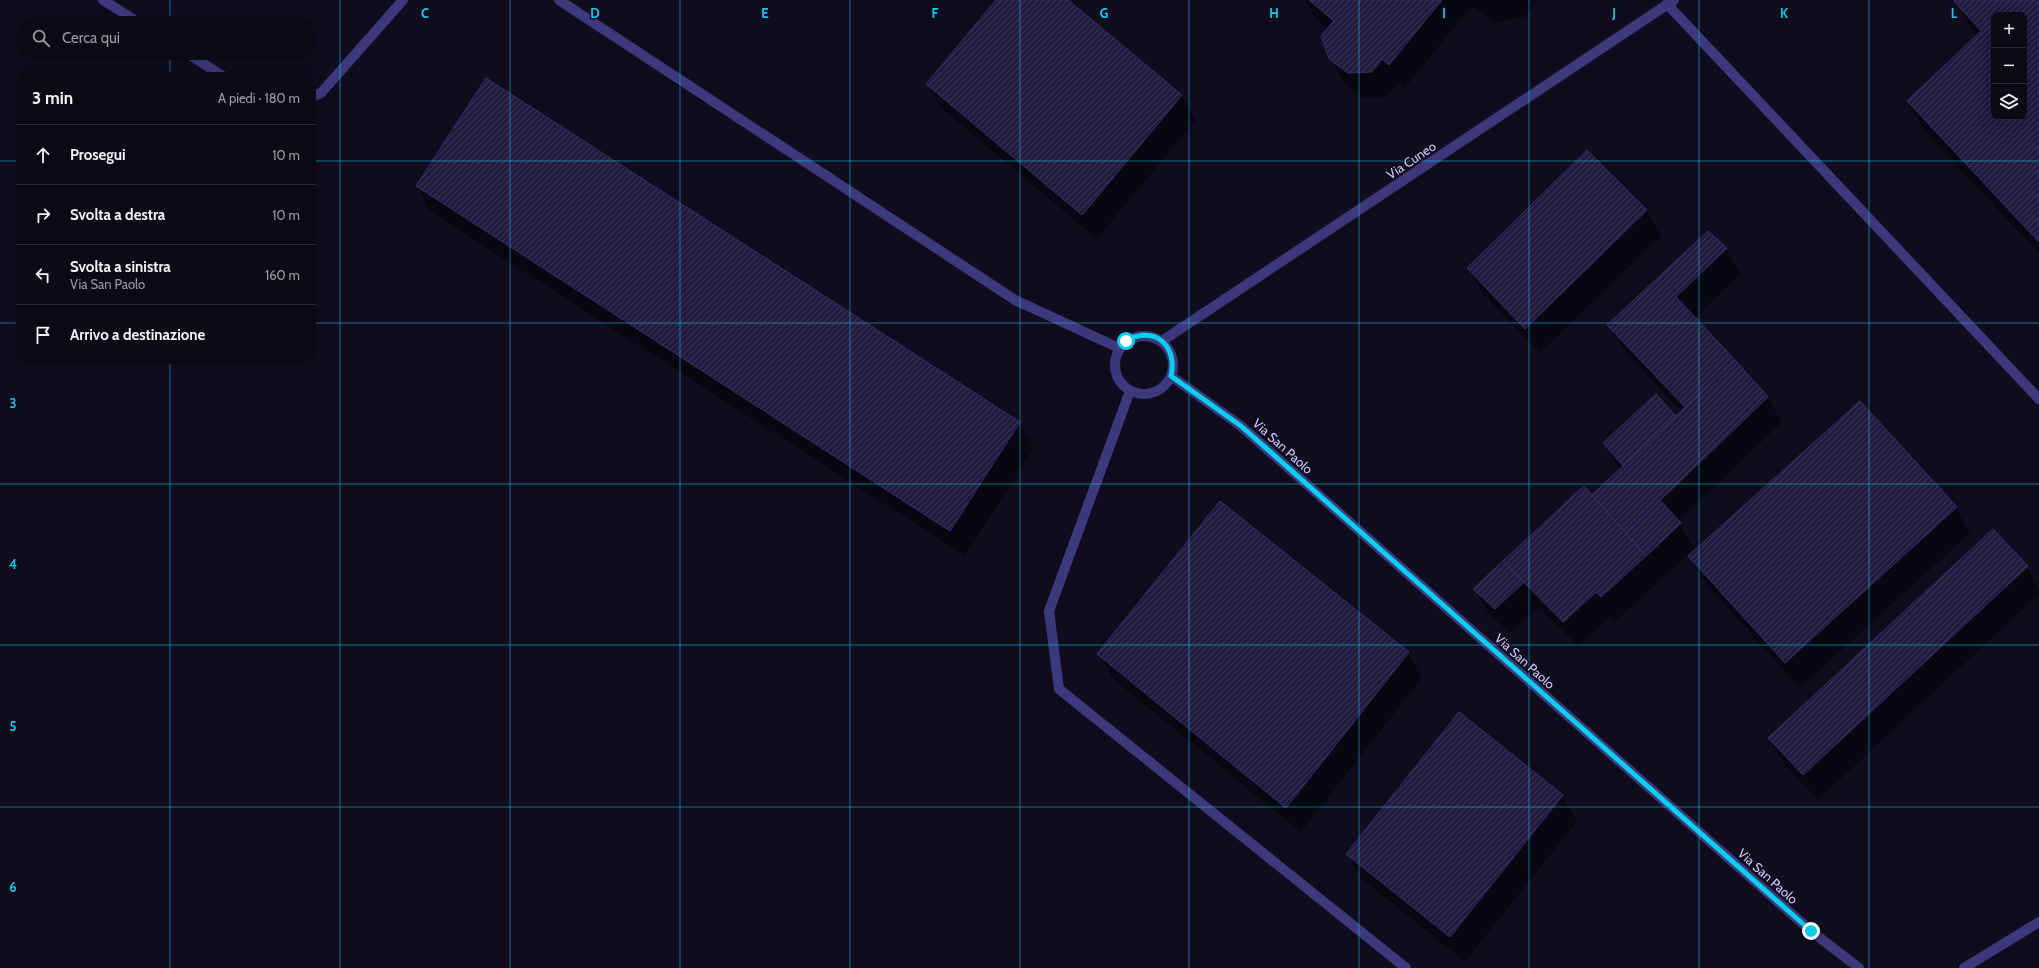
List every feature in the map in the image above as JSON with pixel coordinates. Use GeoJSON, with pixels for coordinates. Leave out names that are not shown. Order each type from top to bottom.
{"type":"FeatureCollection","features":[{"type":"Feature","properties":{"kind":"street"},"geometry":{"type":"LineString","coordinates":[[103,0],[128,16]]}},
{"type":"Feature","properties":{"kind":"street"},"geometry":{"type":"LineString","coordinates":[[316,96],[321,94],[403,0]]}},
{"type":"Feature","properties":{"kind":"street"},"geometry":{"type":"LineString","coordinates":[[559,0],[1015,300],[1119,348]]}},
{"type":"Feature","properties":{"kind":"street"},"geometry":{"type":"LineString","coordinates":[[1670,2],[2039,399]]}},
{"type":"Feature","properties":{"kind":"street","name":"Via Cuneo"},"geometry":{"type":"LineString","coordinates":[[1162,341],[1670,2]]}},
{"type":"Feature","properties":{"kind":"street"},"geometry":{"type":"LineString","coordinates":[[198,60],[216,72]]}},
{"type":"Feature","properties":{"kind":"street"},"geometry":{"type":"LineString","coordinates":[[1139,336],[1154,336],[1162,341],[1169,348],[1173,357],[1174,366],[1171,376],[1159,390],[1149,394],[1130,391],[1122,385],[1117,376],[1116,358],[1119,348],[1126,341],[1139,336]]}},
{"type":"Feature","properties":{"kind":"street","name":"Via San Paolo"},"geometry":{"type":"LineString","coordinates":[[1171,376],[1241,426],[1811,931],[1859,968]]}},
{"type":"Feature","properties":{"kind":"street"},"geometry":{"type":"LineString","coordinates":[[1130,391],[1049,611],[1059,689],[1406,968]]}},
{"type":"Feature","properties":{"kind":"street"},"geometry":{"type":"LineString","coordinates":[[1964,968],[2039,922]]}},
{"type":"Feature","properties":{"kind":"building"},"geometry":{"type":"Polygon","coordinates":[[[996,0],[1068,0],[1182,95],[1082,215],[926,84],[996,0]]]}},
{"type":"Feature","properties":{"kind":"building"},"geometry":{"type":"Polygon","coordinates":[[[1309,0],[1442,0],[1389,65],[1382,59],[1372,72],[1348,73],[1329,59],[1321,36],[1334,21],[1309,0]]]}},
{"type":"Feature","properties":{"kind":"building"},"geometry":{"type":"Polygon","coordinates":[[[1955,0],[2039,0],[2039,242],[1907,101],[1981,31],[1954,1],[1955,0]]]}},
{"type":"Feature","properties":{"kind":"building"},"geometry":{"type":"Polygon","coordinates":[[[486,78],[1020,422],[950,531],[416,186],[486,78]]]}},
{"type":"Feature","properties":{"kind":"building"},"geometry":{"type":"Polygon","coordinates":[[[1587,150],[1647,210],[1525,329],[1467,268],[1587,150]]]}},
{"type":"Feature","properties":{"kind":"building"},"geometry":{"type":"Polygon","coordinates":[[[1708,231],[1727,248],[1676,297],[1735,360],[1685,407],[1607,325],[1708,231]]]}},
{"type":"Feature","properties":{"kind":"building"},"geometry":{"type":"Polygon","coordinates":[[[1735,360],[1768,397],[1626,533],[1592,495],[1735,360]]]}},
{"type":"Feature","properties":{"kind":"building"},"geometry":{"type":"Polygon","coordinates":[[[1656,394],[1676,416],[1623,466],[1603,443],[1656,394]]]}},
{"type":"Feature","properties":{"kind":"building"},"geometry":{"type":"Polygon","coordinates":[[[1860,401],[1957,507],[1785,663],[1688,556],[1860,401]]]}},
{"type":"Feature","properties":{"kind":"building"},"geometry":{"type":"Polygon","coordinates":[[[1584,486],[1646,556],[1601,597],[1596,592],[1563,622],[1503,561],[1584,486]]]}},
{"type":"Feature","properties":{"kind":"building"},"geometry":{"type":"Polygon","coordinates":[[[1660,500],[1681,523],[1646,556],[1626,533],[1660,500]]]}},
{"type":"Feature","properties":{"kind":"building"},"geometry":{"type":"Polygon","coordinates":[[[1220,501],[1409,652],[1286,808],[1097,654],[1220,501]]]}},
{"type":"Feature","properties":{"kind":"building"},"geometry":{"type":"Polygon","coordinates":[[[1993,529],[2028,566],[1803,775],[1768,738],[1993,529]]]}},
{"type":"Feature","properties":{"kind":"building"},"geometry":{"type":"Polygon","coordinates":[[[1503,561],[1524,582],[1495,609],[1473,589],[1503,561]]]}},
{"type":"Feature","properties":{"kind":"building"},"geometry":{"type":"Polygon","coordinates":[[[1459,712],[1563,795],[1450,937],[1346,854],[1459,712]]]}},
{"type":"Feature","properties":{"kind":"route"},"geometry":{"type":"LineString","coordinates":[[1126,341],[1134,337],[1144,335],[1154,336],[1162,341],[1169,348],[1173,357],[1174,366],[1171,376],[1241,426],[1811,931]]}}]}
